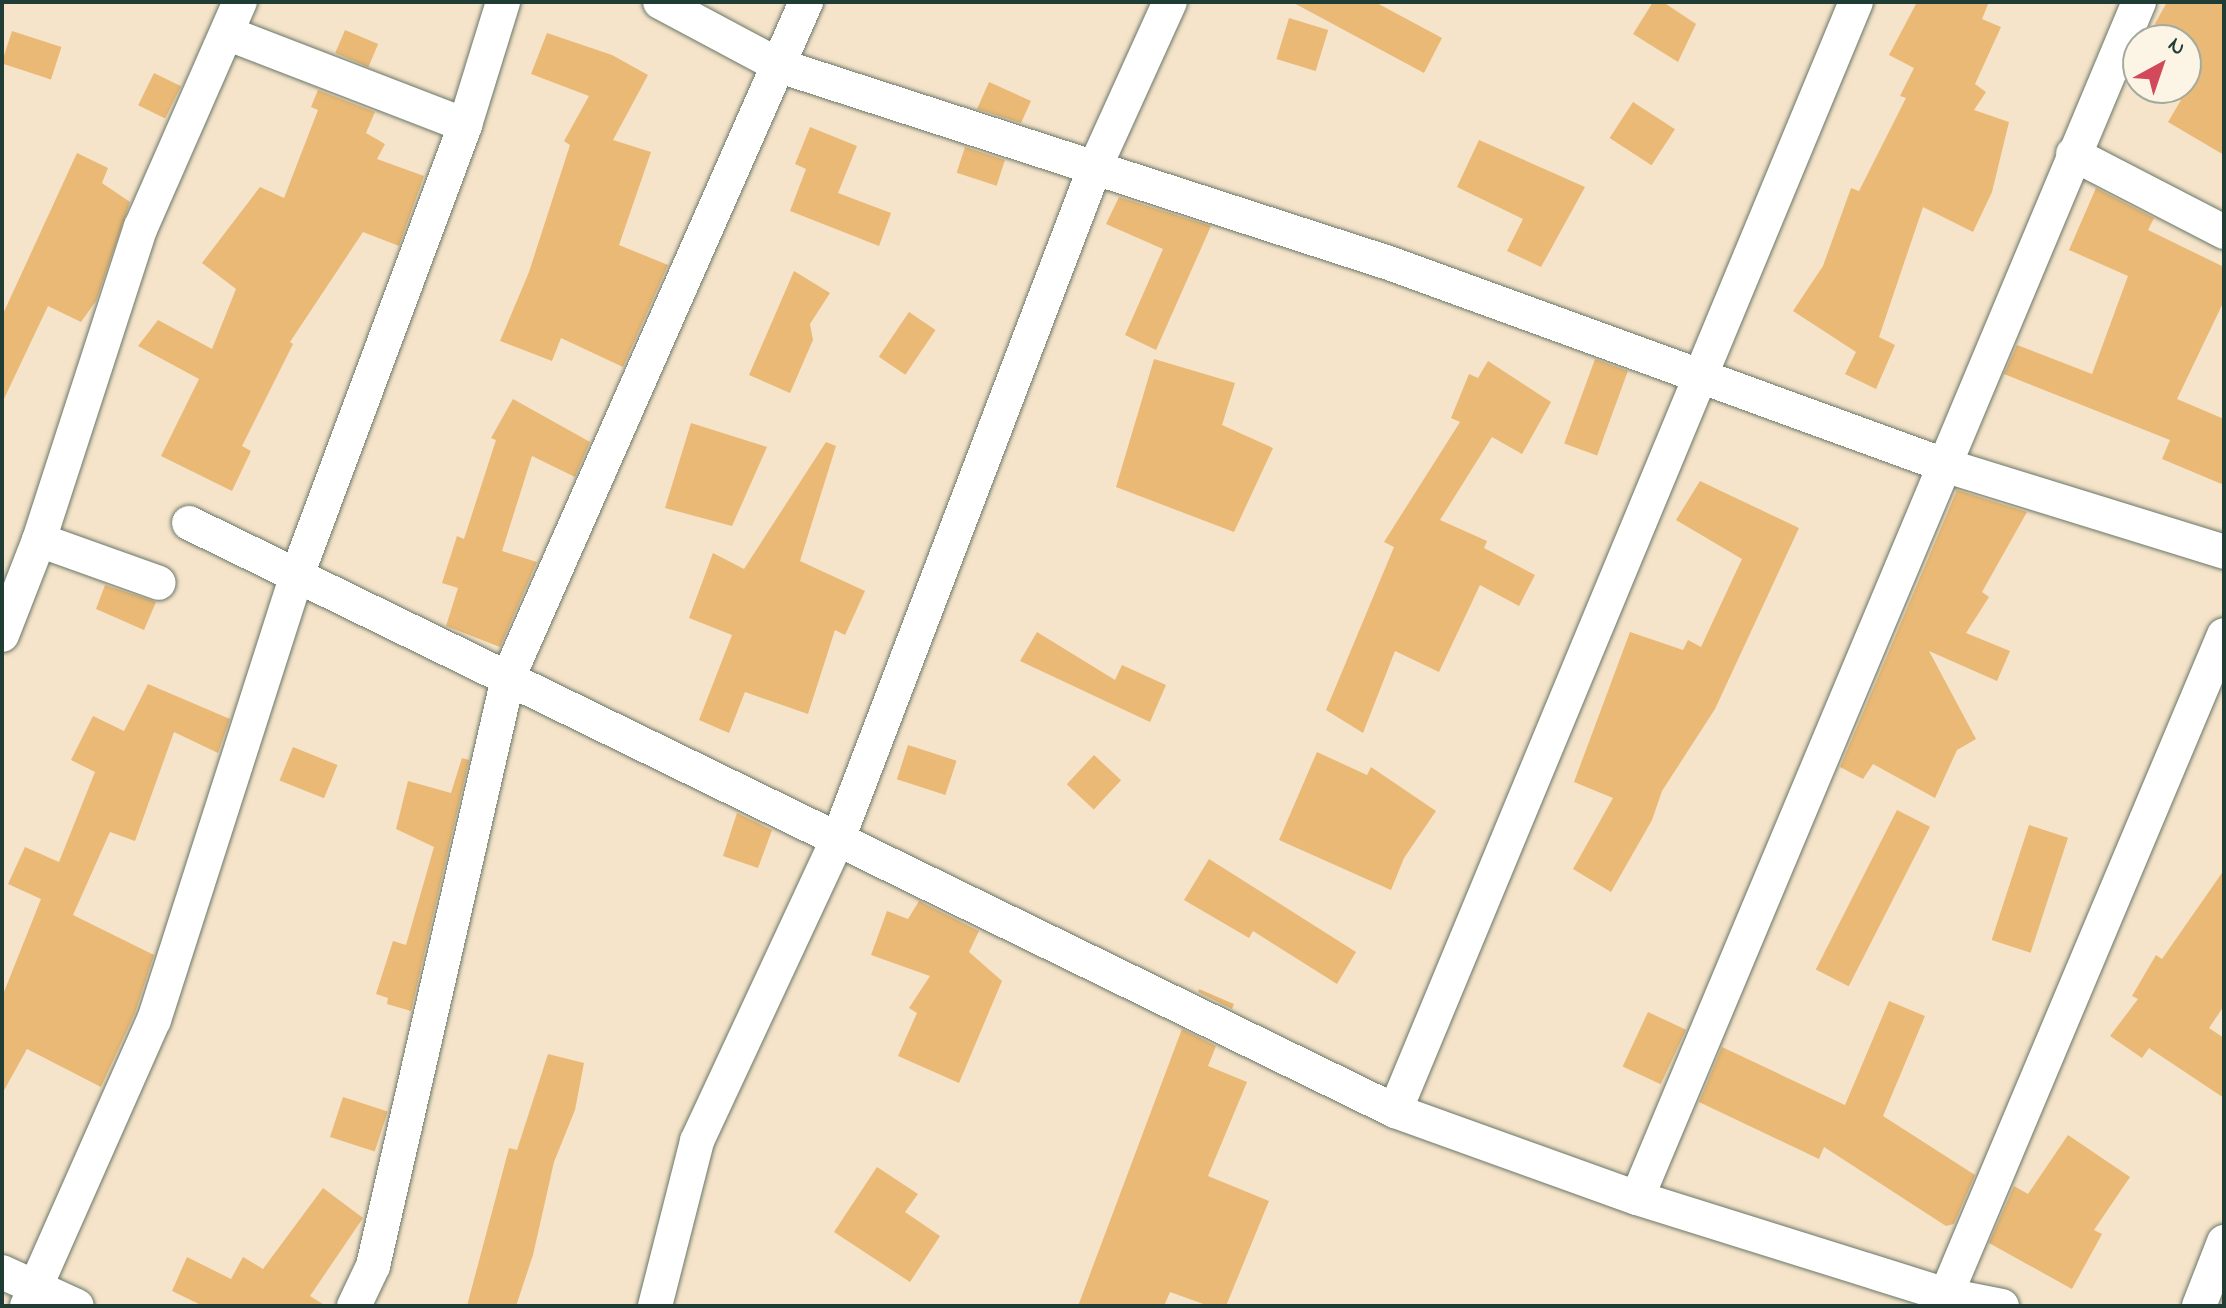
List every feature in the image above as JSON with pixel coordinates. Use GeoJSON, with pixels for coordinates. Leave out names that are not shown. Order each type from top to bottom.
{"type":"FeatureCollection","features":[{"type":"Feature","properties":{"kind":"street"},"geometry":{"type":"LineString","coordinates":[[2,635],[39,540],[141,227],[229,34],[240,2]]}},
{"type":"Feature","properties":{"kind":"street"},"geometry":{"type":"LineString","coordinates":[[31,1298],[154,1020],[297,575],[465,125],[503,2]]}},
{"type":"Feature","properties":{"kind":"street"},"geometry":{"type":"LineString","coordinates":[[660,2],[780,66],[1389,263],[1947,466],[2224,552]]}},
{"type":"Feature","properties":{"kind":"street"},"geometry":{"type":"LineString","coordinates":[[354,1306],[373,1266],[508,678],[806,2]]}},
{"type":"Feature","properties":{"kind":"street"},"geometry":{"type":"LineString","coordinates":[[655,1306],[697,1141],[838,839],[1095,167],[1170,2]]}},
{"type":"Feature","properties":{"kind":"street"},"geometry":{"type":"LineString","coordinates":[[1395,1111],[1704,378],[1856,2]]}},
{"type":"Feature","properties":{"kind":"street"},"geometry":{"type":"LineString","coordinates":[[1637,1198],[1947,466],[2139,2]]}},
{"type":"Feature","properties":{"kind":"street"},"geometry":{"type":"LineString","coordinates":[[229,34],[465,125]]}},
{"type":"Feature","properties":{"kind":"street"},"geometry":{"type":"LineString","coordinates":[[2074,154],[2224,232]]}},
{"type":"Feature","properties":{"kind":"street"},"geometry":{"type":"LineString","coordinates":[[189,523],[1395,1111],[1637,1198],[1946,1295],[2002,1306]]}},
{"type":"Feature","properties":{"kind":"street"},"geometry":{"type":"LineString","coordinates":[[39,540],[159,583]]}},
{"type":"Feature","properties":{"kind":"street"},"geometry":{"type":"LineString","coordinates":[[1946,1295],[2224,635]]}},
{"type":"Feature","properties":{"kind":"street"},"geometry":{"type":"LineString","coordinates":[[2199,1306],[2224,1242]]}},
{"type":"Feature","properties":{"kind":"street"},"geometry":{"type":"LineString","coordinates":[[2,1272],[31,1298],[77,1306]]}},
{"type":"Feature","properties":{"kind":"building"},"geometry":{"type":"Polygon","coordinates":[[[1292,2],[1375,2],[1442,38],[1424,73],[1292,2]]]}},
{"type":"Feature","properties":{"kind":"building"},"geometry":{"type":"Polygon","coordinates":[[[1653,2],[1663,2],[1696,24],[1678,62],[1633,34],[1653,2]]]}},
{"type":"Feature","properties":{"kind":"building"},"geometry":{"type":"Polygon","coordinates":[[[1917,2],[1989,2],[1982,19],[2001,27],[1975,84],[1986,92],[1974,110],[2009,122],[1992,192],[1973,232],[1923,207],[1879,337],[1895,345],[1876,389],[1845,374],[1856,352],[1793,311],[1823,266],[1851,188],[1859,191],[1906,98],[1900,96],[1914,68],[1889,55],[1917,2]]]}},
{"type":"Feature","properties":{"kind":"building"},"geometry":{"type":"Polygon","coordinates":[[[2167,2],[2224,2],[2224,155],[2168,122],[2179,104],[2202,104],[2202,24],[2155,24],[2167,2]]]}},
{"type":"Feature","properties":{"kind":"building"},"geometry":{"type":"Polygon","coordinates":[[[1289,18],[1328,30],[1316,71],[1276,59],[1289,18]]]}},
{"type":"Feature","properties":{"kind":"building"},"geometry":{"type":"Polygon","coordinates":[[[345,30],[378,44],[368,67],[335,53],[345,30]]]}},
{"type":"Feature","properties":{"kind":"building"},"geometry":{"type":"Polygon","coordinates":[[[12,31],[61,47],[51,79],[2,64],[12,31]]]}},
{"type":"Feature","properties":{"kind":"building"},"geometry":{"type":"Polygon","coordinates":[[[547,33],[612,55],[648,75],[613,140],[651,152],[619,245],[668,265],[623,367],[561,338],[552,361],[500,341],[529,272],[570,145],[564,141],[589,96],[531,74],[547,33]]]}},
{"type":"Feature","properties":{"kind":"building"},"geometry":{"type":"Polygon","coordinates":[[[154,73],[181,86],[165,119],[138,105],[154,73]]]}},
{"type":"Feature","properties":{"kind":"building"},"geometry":{"type":"Polygon","coordinates":[[[989,82],[1031,101],[1021,123],[977,109],[989,82]]]}},
{"type":"Feature","properties":{"kind":"building"},"geometry":{"type":"Polygon","coordinates":[[[318,90],[375,112],[366,133],[385,144],[377,159],[424,176],[399,246],[363,232],[290,342],[293,344],[242,446],[251,451],[232,491],[161,456],[199,379],[138,346],[158,320],[212,349],[236,289],[202,263],[260,187],[284,198],[318,110],[311,107],[318,90]]]}},
{"type":"Feature","properties":{"kind":"building"},"geometry":{"type":"Polygon","coordinates":[[[1633,102],[1675,129],[1652,165],[1610,138],[1633,102]]]}},
{"type":"Feature","properties":{"kind":"building"},"geometry":{"type":"Polygon","coordinates":[[[810,127],[857,146],[838,193],[891,213],[879,246],[790,211],[806,169],[795,164],[810,127]]]}},
{"type":"Feature","properties":{"kind":"building"},"geometry":{"type":"Polygon","coordinates":[[[1479,140],[1585,187],[1541,267],[1507,251],[1523,219],[1457,187],[1479,140]]]}},
{"type":"Feature","properties":{"kind":"building"},"geometry":{"type":"Polygon","coordinates":[[[965,147],[1005,160],[997,186],[957,173],[965,147]]]}},
{"type":"Feature","properties":{"kind":"building"},"geometry":{"type":"Polygon","coordinates":[[[77,153],[108,168],[102,183],[130,202],[96,301],[81,322],[48,306],[2,403],[2,316],[77,153]]]}},
{"type":"Feature","properties":{"kind":"building"},"geometry":{"type":"Polygon","coordinates":[[[2096,188],[2154,218],[2148,230],[2224,267],[2224,301],[2177,399],[2224,419],[2224,485],[2162,459],[2170,440],[2004,374],[2017,345],[2092,374],[2128,276],[2069,250],[2096,188]]]}},
{"type":"Feature","properties":{"kind":"building"},"geometry":{"type":"Polygon","coordinates":[[[1119,197],[1211,226],[1156,350],[1125,335],[1163,249],[1106,224],[1119,197]]]}},
{"type":"Feature","properties":{"kind":"building"},"geometry":{"type":"Polygon","coordinates":[[[794,271],[830,293],[810,324],[813,340],[790,393],[749,375],[794,271]]]}},
{"type":"Feature","properties":{"kind":"building"},"geometry":{"type":"Polygon","coordinates":[[[909,312],[936,330],[905,375],[879,357],[909,312]]]}},
{"type":"Feature","properties":{"kind":"building"},"geometry":{"type":"Polygon","coordinates":[[[1154,359],[1235,383],[1222,425],[1273,448],[1234,532],[1116,487],[1154,359]]]}},
{"type":"Feature","properties":{"kind":"building"},"geometry":{"type":"Polygon","coordinates":[[[1595,359],[1628,371],[1597,456],[1564,444],[1595,359]]]}},
{"type":"Feature","properties":{"kind":"building"},"geometry":{"type":"Polygon","coordinates":[[[1488,361],[1551,402],[1522,454],[1492,437],[1440,520],[1487,541],[1484,548],[1535,575],[1519,606],[1480,585],[1439,672],[1395,651],[1363,733],[1326,710],[1394,547],[1384,542],[1460,422],[1451,418],[1469,374],[1478,378],[1488,361]]]}},
{"type":"Feature","properties":{"kind":"building"},"geometry":{"type":"Polygon","coordinates":[[[513,399],[590,442],[575,477],[532,456],[502,551],[537,562],[500,647],[446,626],[458,588],[442,583],[457,536],[464,539],[496,440],[491,438],[513,399]]]}},
{"type":"Feature","properties":{"kind":"building"},"geometry":{"type":"Polygon","coordinates":[[[691,423],[767,447],[732,526],[665,508],[691,423]]]}},
{"type":"Feature","properties":{"kind":"building"},"geometry":{"type":"Polygon","coordinates":[[[826,442],[836,446],[800,561],[865,591],[845,635],[835,630],[808,714],[745,692],[729,733],[699,720],[732,635],[689,618],[713,553],[744,569],[826,442]]]}},
{"type":"Feature","properties":{"kind":"building"},"geometry":{"type":"Polygon","coordinates":[[[1700,481],[1799,528],[1715,709],[1662,791],[1652,820],[1611,892],[1573,869],[1613,798],[1574,782],[1630,632],[1683,650],[1688,640],[1701,647],[1742,559],[1676,520],[1700,481]]]}},
{"type":"Feature","properties":{"kind":"building"},"geometry":{"type":"Polygon","coordinates":[[[1957,490],[2027,512],[1982,592],[1989,597],[1966,633],[2010,651],[1997,681],[1929,651],[1976,739],[1957,750],[1935,798],[1873,764],[1863,779],[1840,767],[1957,490]]]}},
{"type":"Feature","properties":{"kind":"building"},"geometry":{"type":"Polygon","coordinates":[[[105,585],[156,602],[144,630],[96,609],[105,585]]]}},
{"type":"Feature","properties":{"kind":"building"},"geometry":{"type":"Polygon","coordinates":[[[1037,632],[1115,680],[1122,665],[1166,685],[1150,722],[1020,661],[1037,632]]]}},
{"type":"Feature","properties":{"kind":"building"},"geometry":{"type":"Polygon","coordinates":[[[148,684],[230,719],[218,753],[174,732],[135,841],[110,832],[73,915],[154,955],[135,1013],[101,1087],[27,1049],[2,1094],[2,997],[41,899],[8,884],[25,847],[59,862],[95,772],[71,760],[93,716],[124,731],[148,684]]]}},
{"type":"Feature","properties":{"kind":"building"},"geometry":{"type":"Polygon","coordinates":[[[908,745],[957,761],[945,795],[897,779],[908,745]]]}},
{"type":"Feature","properties":{"kind":"building"},"geometry":{"type":"Polygon","coordinates":[[[293,747],[338,765],[324,798],[280,780],[293,747]]]}},
{"type":"Feature","properties":{"kind":"building"},"geometry":{"type":"Polygon","coordinates":[[[1317,752],[1367,775],[1371,767],[1436,811],[1404,858],[1391,890],[1279,840],[1317,752]]]}},
{"type":"Feature","properties":{"kind":"building"},"geometry":{"type":"Polygon","coordinates":[[[1094,755],[1121,780],[1094,809],[1067,784],[1094,755]]]}},
{"type":"Feature","properties":{"kind":"building"},"geometry":{"type":"Polygon","coordinates":[[[462,758],[469,760],[411,1011],[387,1004],[388,998],[376,994],[393,941],[406,945],[434,847],[396,829],[408,781],[451,793],[462,758]]]}},
{"type":"Feature","properties":{"kind":"building"},"geometry":{"type":"Polygon","coordinates":[[[1897,810],[1930,827],[1849,986],[1816,969],[1897,810]]]}},
{"type":"Feature","properties":{"kind":"building"},"geometry":{"type":"Polygon","coordinates":[[[737,813],[772,830],[758,868],[723,856],[737,813]]]}},
{"type":"Feature","properties":{"kind":"building"},"geometry":{"type":"Polygon","coordinates":[[[2029,825],[2068,838],[2031,953],[1992,940],[2029,825]]]}},
{"type":"Feature","properties":{"kind":"building"},"geometry":{"type":"Polygon","coordinates":[[[1209,859],[1356,952],[1337,984],[1253,931],[1249,938],[1184,900],[1209,859]]]}},
{"type":"Feature","properties":{"kind":"building"},"geometry":{"type":"Polygon","coordinates":[[[2224,870],[2224,1006],[2209,1028],[2224,1038],[2224,1098],[2149,1048],[2142,1058],[2110,1036],[2138,999],[2132,996],[2156,955],[2162,959],[2224,870]]]}},
{"type":"Feature","properties":{"kind":"building"},"geometry":{"type":"Polygon","coordinates":[[[919,901],[979,931],[969,952],[1002,981],[959,1083],[898,1056],[917,1013],[909,1008],[930,976],[871,955],[887,911],[908,919],[919,901]]]}},
{"type":"Feature","properties":{"kind":"building"},"geometry":{"type":"Polygon","coordinates":[[[1199,989],[1234,1004],[1232,1009],[1198,992],[1199,989]]]}},
{"type":"Feature","properties":{"kind":"building"},"geometry":{"type":"Polygon","coordinates":[[[1889,1001],[1925,1016],[1883,1116],[1975,1175],[1954,1224],[1946,1226],[1824,1147],[1819,1159],[1699,1102],[1722,1047],[1845,1105],[1889,1001]]]}},
{"type":"Feature","properties":{"kind":"building"},"geometry":{"type":"Polygon","coordinates":[[[1648,1012],[1686,1030],[1661,1084],[1623,1066],[1648,1012]]]}},
{"type":"Feature","properties":{"kind":"building"},"geometry":{"type":"Polygon","coordinates":[[[1182,1029],[1216,1046],[1208,1066],[1247,1082],[1208,1176],[1269,1201],[1226,1306],[1209,1306],[1170,1292],[1164,1306],[1078,1306],[1182,1029]]]}},
{"type":"Feature","properties":{"kind":"building"},"geometry":{"type":"Polygon","coordinates":[[[548,1054],[584,1063],[575,1110],[554,1162],[533,1255],[516,1306],[467,1306],[509,1148],[517,1150],[548,1054]]]}},
{"type":"Feature","properties":{"kind":"building"},"geometry":{"type":"Polygon","coordinates":[[[343,1097],[388,1112],[375,1151],[330,1137],[343,1097]]]}},
{"type":"Feature","properties":{"kind":"building"},"geometry":{"type":"Polygon","coordinates":[[[2068,1135],[2130,1177],[2094,1230],[2102,1234],[2072,1289],[1989,1243],[2014,1186],[2028,1194],[2068,1135]]]}},
{"type":"Feature","properties":{"kind":"building"},"geometry":{"type":"Polygon","coordinates":[[[877,1167],[918,1194],[905,1212],[940,1236],[910,1282],[834,1232],[877,1167]]]}},
{"type":"Feature","properties":{"kind":"building"},"geometry":{"type":"Polygon","coordinates":[[[323,1188],[363,1218],[310,1296],[326,1306],[203,1306],[172,1291],[187,1257],[231,1279],[243,1257],[263,1269],[323,1188]]]}}]}
